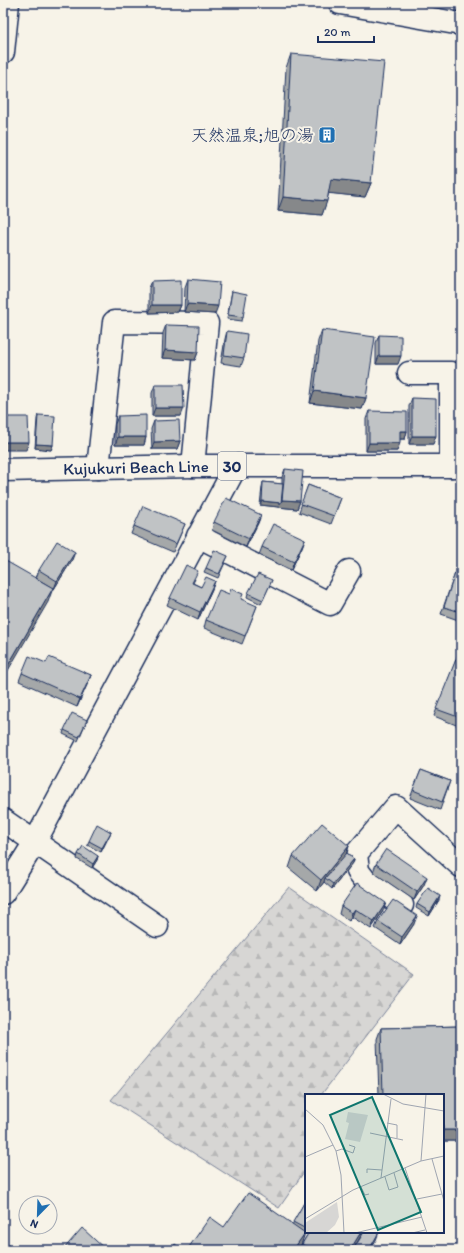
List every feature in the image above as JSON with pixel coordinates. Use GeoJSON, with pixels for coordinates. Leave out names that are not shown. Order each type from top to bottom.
{"type":"FeatureCollection","features":[{"type":"Feature","properties":{"kind":"street"},"geometry":{"type":"LineString","coordinates":[[3,52],[8,3]]}},
{"type":"Feature","properties":{"kind":"street"},"geometry":{"type":"LineString","coordinates":[[340,3],[406,9],[461,24]]}},
{"type":"Feature","properties":{"kind":"street"},"geometry":{"type":"LineString","coordinates":[[98,468],[114,322],[207,323],[193,466]]}},
{"type":"Feature","properties":{"kind":"street"},"geometry":{"type":"LineString","coordinates":[[409,372],[451,373],[456,466]]}},
{"type":"Feature","properties":{"kind":"street","name":"Kujukuri Beach Line"},"geometry":{"type":"LineString","coordinates":[[3,470],[193,466],[456,466]]}},
{"type":"Feature","properties":{"kind":"street"},"geometry":{"type":"LineString","coordinates":[[3,893],[35,842],[236,466]]}},
{"type":"Feature","properties":{"kind":"street"},"geometry":{"type":"LineString","coordinates":[[198,536],[330,604],[349,571]]}},
{"type":"Feature","properties":{"kind":"street"},"geometry":{"type":"LineString","coordinates":[[402,905],[365,880],[358,872],[356,854],[396,808],[461,866]]}},
{"type":"Feature","properties":{"kind":"street"},"geometry":{"type":"LineString","coordinates":[[3,820],[157,926]]}},
{"type":"Feature","properties":{"kind":"green space"},"geometry":{"type":"Polygon","coordinates":[[[289,887],[414,974],[322,1094],[305,1094],[305,1170],[279,1208],[111,1100],[289,887]]]}},
{"type":"Feature","properties":{"kind":"building","name":"天然温泉;旭の湯"},"geometry":{"type":"Polygon","coordinates":[[[291,54],[384,62],[371,183],[331,179],[327,201],[283,197],[291,54]]]}},
{"type":"Feature","properties":{"kind":"building"},"geometry":{"type":"Polygon","coordinates":[[[188,279],[220,282],[218,306],[187,304],[188,279]]]}},
{"type":"Feature","properties":{"kind":"building"},"geometry":{"type":"Polygon","coordinates":[[[181,280],[181,305],[152,305],[152,281],[181,280]]]}},
{"type":"Feature","properties":{"kind":"building"},"geometry":{"type":"Polygon","coordinates":[[[232,291],[247,294],[243,317],[228,315],[232,291]]]}},
{"type":"Feature","properties":{"kind":"building"},"geometry":{"type":"Polygon","coordinates":[[[166,325],[199,326],[198,352],[165,350],[166,325]]]}},
{"type":"Feature","properties":{"kind":"building"},"geometry":{"type":"Polygon","coordinates":[[[322,330],[375,337],[366,398],[314,391],[322,330]]]}},
{"type":"Feature","properties":{"kind":"building"},"geometry":{"type":"Polygon","coordinates":[[[227,331],[247,334],[244,358],[224,355],[227,331]]]}},
{"type":"Feature","properties":{"kind":"building"},"geometry":{"type":"Polygon","coordinates":[[[379,335],[401,336],[401,356],[379,356],[379,335]]]}},
{"type":"Feature","properties":{"kind":"building"},"geometry":{"type":"Polygon","coordinates":[[[155,385],[183,385],[184,408],[155,408],[155,385]]]}},
{"type":"Feature","properties":{"kind":"building"},"geometry":{"type":"Polygon","coordinates":[[[412,398],[436,399],[436,436],[412,436],[412,398]]]}},
{"type":"Feature","properties":{"kind":"building"},"geometry":{"type":"Polygon","coordinates":[[[369,411],[407,412],[407,431],[400,431],[400,443],[369,443],[369,411]]]}},
{"type":"Feature","properties":{"kind":"building"},"geometry":{"type":"Polygon","coordinates":[[[38,415],[55,416],[53,445],[36,444],[38,415]]]}},
{"type":"Feature","properties":{"kind":"building"},"geometry":{"type":"Polygon","coordinates":[[[146,415],[146,437],[118,437],[118,416],[146,415]]]}},
{"type":"Feature","properties":{"kind":"building"},"geometry":{"type":"Polygon","coordinates":[[[3,417],[28,417],[29,442],[3,442],[3,417]]]}},
{"type":"Feature","properties":{"kind":"building"},"geometry":{"type":"Polygon","coordinates":[[[179,420],[180,441],[154,442],[154,421],[179,420]]]}},
{"type":"Feature","properties":{"kind":"building"},"geometry":{"type":"Polygon","coordinates":[[[285,469],[303,471],[300,501],[282,500],[285,469]]]}},
{"type":"Feature","properties":{"kind":"building"},"geometry":{"type":"Polygon","coordinates":[[[263,482],[283,484],[281,503],[262,501],[263,482]]]}},
{"type":"Feature","properties":{"kind":"building"},"geometry":{"type":"Polygon","coordinates":[[[308,485],[341,498],[334,516],[301,504],[308,485]]]}},
{"type":"Feature","properties":{"kind":"building"},"geometry":{"type":"Polygon","coordinates":[[[226,498],[261,515],[249,539],[214,522],[226,498]]]}},
{"type":"Feature","properties":{"kind":"building"},"geometry":{"type":"Polygon","coordinates":[[[143,506],[185,524],[176,544],[134,526],[143,506]]]}},
{"type":"Feature","properties":{"kind":"building"},"geometry":{"type":"Polygon","coordinates":[[[273,524],[305,539],[294,562],[262,547],[273,524]]]}},
{"type":"Feature","properties":{"kind":"building"},"geometry":{"type":"Polygon","coordinates":[[[57,541],[75,552],[57,581],[39,570],[57,541]]]}},
{"type":"Feature","properties":{"kind":"building"},"geometry":{"type":"Polygon","coordinates":[[[214,550],[228,556],[219,574],[206,568],[214,550]]]}},
{"type":"Feature","properties":{"kind":"building"},"geometry":{"type":"Polygon","coordinates":[[[4,560],[53,588],[3,674],[3,562],[4,560]]]}},
{"type":"Feature","properties":{"kind":"building"},"geometry":{"type":"Polygon","coordinates":[[[186,565],[198,571],[192,583],[201,587],[206,577],[215,581],[200,612],[170,598],[186,565]]]}},
{"type":"Feature","properties":{"kind":"building"},"geometry":{"type":"Polygon","coordinates":[[[455,573],[461,575],[461,612],[444,607],[455,573]]]}},
{"type":"Feature","properties":{"kind":"building"},"geometry":{"type":"Polygon","coordinates":[[[258,574],[272,580],[263,600],[248,593],[258,574]]]}},
{"type":"Feature","properties":{"kind":"building"},"geometry":{"type":"Polygon","coordinates":[[[231,589],[243,594],[241,599],[257,606],[245,636],[206,620],[219,590],[229,594],[231,589]]]}},
{"type":"Feature","properties":{"kind":"building"},"geometry":{"type":"Polygon","coordinates":[[[461,647],[461,718],[436,709],[461,647]]]}},
{"type":"Feature","properties":{"kind":"building"},"geometry":{"type":"Polygon","coordinates":[[[29,656],[46,663],[49,657],[91,675],[80,699],[22,673],[29,656]]]}},
{"type":"Feature","properties":{"kind":"building"},"geometry":{"type":"Polygon","coordinates":[[[72,713],[87,720],[79,737],[64,730],[72,713]]]}},
{"type":"Feature","properties":{"kind":"building"},"geometry":{"type":"Polygon","coordinates":[[[421,770],[450,781],[442,802],[413,790],[421,770]]]}},
{"type":"Feature","properties":{"kind":"building"},"geometry":{"type":"Polygon","coordinates":[[[322,823],[349,846],[321,880],[293,856],[322,823]]]}},
{"type":"Feature","properties":{"kind":"building"},"geometry":{"type":"Polygon","coordinates":[[[97,824],[111,832],[102,848],[89,841],[97,824]]]}},
{"type":"Feature","properties":{"kind":"building"},"geometry":{"type":"Polygon","coordinates":[[[83,846],[98,856],[93,864],[78,854],[83,846]]]}},
{"type":"Feature","properties":{"kind":"building"},"geometry":{"type":"Polygon","coordinates":[[[386,849],[427,877],[417,892],[376,864],[386,849]]]}},
{"type":"Feature","properties":{"kind":"building"},"geometry":{"type":"Polygon","coordinates":[[[347,853],[354,859],[333,884],[325,878],[347,853]]]}},
{"type":"Feature","properties":{"kind":"building"},"geometry":{"type":"Polygon","coordinates":[[[357,883],[386,903],[374,921],[355,909],[352,913],[341,906],[357,883]]]}},
{"type":"Feature","properties":{"kind":"building"},"geometry":{"type":"Polygon","coordinates":[[[428,888],[440,896],[430,912],[417,904],[428,888]]]}},
{"type":"Feature","properties":{"kind":"building"},"geometry":{"type":"Polygon","coordinates":[[[393,900],[417,916],[402,937],[378,921],[393,900]]]}},
{"type":"Feature","properties":{"kind":"building"},"geometry":{"type":"Polygon","coordinates":[[[461,1026],[461,1130],[444,1130],[444,1094],[383,1094],[381,1028],[461,1026]]]}},
{"type":"Feature","properties":{"kind":"building"},"geometry":{"type":"Polygon","coordinates":[[[248,1193],[305,1233],[293,1250],[187,1250],[210,1217],[224,1227],[248,1193]]]}},
{"type":"Feature","properties":{"kind":"building"},"geometry":{"type":"Polygon","coordinates":[[[304,1203],[305,1228],[293,1222],[304,1203]]]}},
{"type":"Feature","properties":{"kind":"building"},"geometry":{"type":"Polygon","coordinates":[[[82,1228],[106,1250],[63,1250],[82,1228]]]}},
{"type":"Feature","properties":{"kind":"building"},"geometry":{"type":"Polygon","coordinates":[[[308,1233],[360,1233],[350,1250],[311,1250],[302,1244],[308,1233]]]}},
{"type":"Feature","properties":{"kind":"building"},"geometry":{"type":"Polygon","coordinates":[[[363,1233],[378,1233],[369,1250],[353,1250],[363,1233]]]}},
{"type":"Feature","properties":{"kind":"building"},"geometry":{"type":"Polygon","coordinates":[[[175,1244],[183,1250],[171,1250],[175,1244]]]}},
{"type":"Feature","properties":{"kind":"place","name":"天然温泉;旭の湯"},"geometry":{"type":"Point","coordinates":[327,135]}}]}
